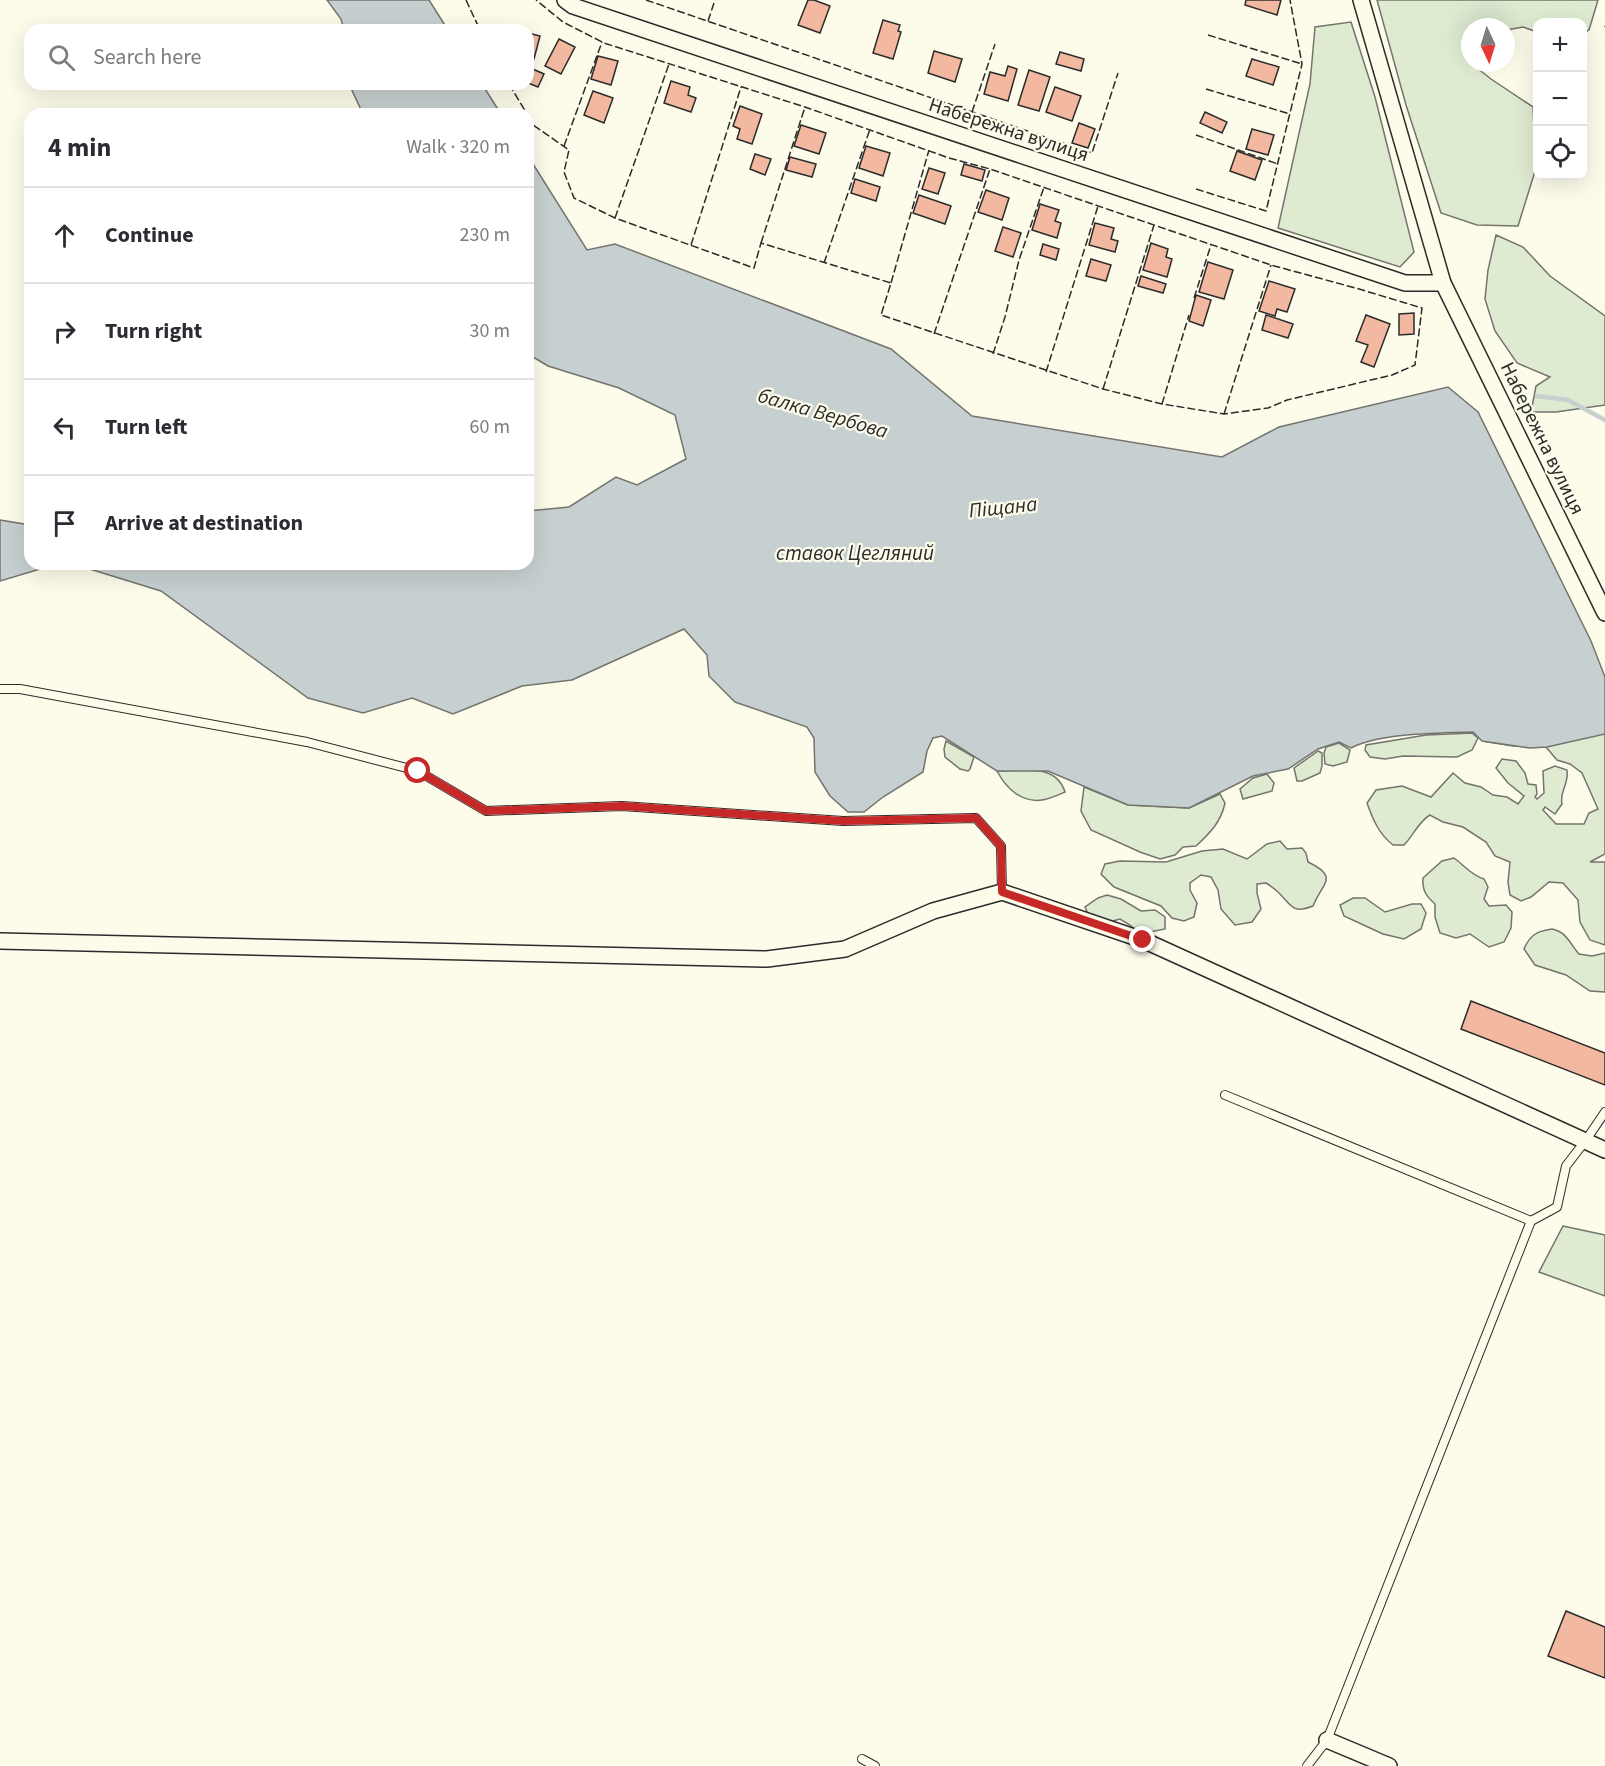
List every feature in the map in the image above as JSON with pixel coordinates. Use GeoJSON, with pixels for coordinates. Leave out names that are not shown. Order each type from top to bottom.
{"type":"FeatureCollection","features":[{"type":"Feature","properties":{"kind":"street","name":"Набережна вулиця"},"geometry":{"type":"LineString","coordinates":[[565,0],[573,6],[1405,283],[1443,283]]}},
{"type":"Feature","properties":{"kind":"street","name":"Набережна вулиця"},"geometry":{"type":"LineString","coordinates":[[1362,0],[1443,283],[1605,613]]}},
{"type":"Feature","properties":{"kind":"street"},"geometry":{"type":"LineString","coordinates":[[0,941],[767,959],[845,949],[933,911],[1002,892],[1143,940],[1605,1150]]}},
{"type":"Feature","properties":{"kind":"street"},"geometry":{"type":"LineString","coordinates":[[1327,1740],[1389,1766]]}},
{"type":"Feature","properties":{"kind":"lane"},"geometry":{"type":"LineString","coordinates":[[0,689],[20,689],[307,742],[418,771],[486,811],[622,806],[843,821],[976,818],[1001,846],[1002,892]]}},
{"type":"Feature","properties":{"kind":"lane"},"geometry":{"type":"LineString","coordinates":[[1225,1095],[1531,1221]]}},
{"type":"Feature","properties":{"kind":"lane"},"geometry":{"type":"LineString","coordinates":[[1306,1766],[1327,1740],[1531,1221],[1557,1207],[1566,1166],[1605,1112]]}},
{"type":"Feature","properties":{"kind":"lane"},"geometry":{"type":"LineString","coordinates":[[862,1759],[875,1766]]}},
{"type":"Feature","properties":{"kind":"green space"},"geometry":{"type":"Polygon","coordinates":[[[1377,0],[1598,0],[1587,31],[1587,18],[1533,18],[1533,31],[1523,27],[1515,28],[1515,18],[1461,18],[1461,72],[1482,72],[1533,107],[1533,178],[1518,226],[1477,225],[1441,213],[1406,105],[1377,0]]]}},
{"type":"Feature","properties":{"kind":"green space"},"geometry":{"type":"Polygon","coordinates":[[[1351,22],[1375,97],[1414,252],[1400,267],[1278,228],[1310,84],[1315,27],[1351,22]]]}},
{"type":"Feature","properties":{"kind":"green space"},"geometry":{"type":"Polygon","coordinates":[[[1496,235],[1523,247],[1550,276],[1605,316],[1605,405],[1556,412],[1531,412],[1536,386],[1550,377],[1517,363],[1495,331],[1485,299],[1488,270],[1496,235]]]}},
{"type":"Feature","properties":{"kind":"green space"},"geometry":{"type":"Polygon","coordinates":[[[1605,677],[1605,854],[1590,862],[1605,862],[1605,945],[1590,940],[1580,922],[1578,900],[1563,883],[1549,882],[1531,897],[1521,901],[1510,895],[1508,882],[1510,862],[1495,856],[1486,842],[1463,827],[1443,822],[1430,815],[1404,845],[1393,845],[1380,831],[1367,803],[1376,790],[1402,786],[1431,797],[1453,773],[1465,783],[1481,787],[1493,795],[1507,797],[1518,804],[1524,796],[1508,783],[1496,768],[1502,759],[1516,761],[1525,773],[1528,784],[1536,785],[1535,797],[1537,799],[1544,793],[1543,771],[1555,766],[1567,770],[1562,804],[1555,814],[1545,807],[1543,810],[1556,824],[1584,824],[1589,813],[1598,809],[1582,773],[1570,764],[1557,760],[1546,747],[1513,746],[1482,741],[1508,733],[1605,677]]]}},
{"type":"Feature","properties":{"kind":"green space"},"geometry":{"type":"Polygon","coordinates":[[[1472,733],[1478,738],[1472,750],[1457,757],[1403,756],[1385,759],[1370,757],[1365,750],[1366,745],[1426,735],[1472,733]]]}},
{"type":"Feature","properties":{"kind":"green space"},"geometry":{"type":"Polygon","coordinates":[[[946,741],[974,757],[968,771],[960,769],[945,757],[946,741]]]}},
{"type":"Feature","properties":{"kind":"green space"},"geometry":{"type":"Polygon","coordinates":[[[1339,743],[1350,750],[1347,762],[1333,766],[1325,764],[1326,747],[1339,743]]]}},
{"type":"Feature","properties":{"kind":"green space"},"geometry":{"type":"Polygon","coordinates":[[[1318,751],[1322,753],[1320,773],[1297,781],[1294,768],[1318,751]]]}},
{"type":"Feature","properties":{"kind":"green space"},"geometry":{"type":"Polygon","coordinates":[[[1027,770],[1046,773],[1054,776],[1061,783],[1065,792],[1045,799],[1027,799],[1015,793],[997,771],[1027,770]]]}},
{"type":"Feature","properties":{"kind":"green space"},"geometry":{"type":"Polygon","coordinates":[[[1267,774],[1274,783],[1272,791],[1243,799],[1240,789],[1253,778],[1267,774]]]}},
{"type":"Feature","properties":{"kind":"green space"},"geometry":{"type":"Polygon","coordinates":[[[1084,787],[1128,805],[1189,808],[1220,794],[1225,803],[1214,827],[1196,846],[1183,847],[1175,855],[1160,859],[1091,830],[1081,811],[1084,787]]]}},
{"type":"Feature","properties":{"kind":"green space"},"geometry":{"type":"Polygon","coordinates":[[[1280,841],[1287,849],[1302,848],[1308,862],[1324,872],[1326,881],[1313,906],[1301,909],[1290,905],[1266,883],[1257,884],[1261,909],[1252,922],[1235,925],[1221,909],[1218,890],[1211,877],[1201,875],[1190,883],[1190,890],[1197,903],[1194,917],[1184,921],[1172,918],[1161,906],[1114,887],[1101,874],[1105,864],[1120,861],[1166,862],[1202,851],[1223,849],[1247,859],[1267,844],[1280,841]]]}},
{"type":"Feature","properties":{"kind":"green space"},"geometry":{"type":"Polygon","coordinates":[[[1454,858],[1472,873],[1484,879],[1488,887],[1484,899],[1489,906],[1506,905],[1512,912],[1511,928],[1504,942],[1489,947],[1470,934],[1456,938],[1440,933],[1435,917],[1435,904],[1425,892],[1423,878],[1442,861],[1454,858]]]}},
{"type":"Feature","properties":{"kind":"green space"},"geometry":{"type":"Polygon","coordinates":[[[1107,895],[1121,899],[1141,911],[1155,910],[1165,917],[1165,929],[1140,934],[1120,919],[1109,922],[1089,916],[1085,907],[1107,895]]]}},
{"type":"Feature","properties":{"kind":"green space"},"geometry":{"type":"Polygon","coordinates":[[[1353,898],[1365,898],[1385,912],[1412,904],[1421,904],[1426,913],[1421,929],[1404,939],[1383,934],[1344,916],[1340,905],[1353,898]]]}},
{"type":"Feature","properties":{"kind":"green space"},"geometry":{"type":"Polygon","coordinates":[[[1552,929],[1565,936],[1579,954],[1592,956],[1605,953],[1605,992],[1590,991],[1566,975],[1535,965],[1524,949],[1535,934],[1552,929]]]}},
{"type":"Feature","properties":{"kind":"green space"},"geometry":{"type":"Polygon","coordinates":[[[1563,1226],[1605,1235],[1605,1296],[1539,1272],[1563,1226]]]}},
{"type":"Feature","properties":{"kind":"water"},"geometry":{"type":"Polygon","coordinates":[[[327,0],[429,0],[444,24],[342,24],[327,0]]]}},
{"type":"Feature","properties":{"kind":"water"},"geometry":{"type":"Polygon","coordinates":[[[352,90],[486,90],[497,108],[360,108],[352,90]]]}},
{"type":"Feature","properties":{"kind":"water","name":"ставок Цегляний"},"geometry":{"type":"Polygon","coordinates":[[[534,166],[587,250],[615,244],[891,349],[972,416],[1222,457],[1279,427],[1448,387],[1478,412],[1591,641],[1605,677],[1605,734],[1547,747],[1530,748],[1482,741],[1473,732],[1393,737],[1378,739],[1351,748],[1339,742],[1318,749],[1288,769],[1253,776],[1189,808],[1128,805],[1048,771],[997,771],[942,736],[933,738],[927,751],[923,772],[864,812],[848,812],[830,796],[815,772],[814,738],[807,727],[735,702],[709,676],[707,655],[684,629],[572,680],[522,686],[453,714],[412,698],[363,713],[308,698],[161,591],[93,570],[534,570],[534,510],[569,507],[616,477],[637,485],[686,459],[675,415],[619,388],[548,366],[534,358],[534,166]]]}},
{"type":"Feature","properties":{"kind":"water"},"geometry":{"type":"Polygon","coordinates":[[[0,520],[24,524],[24,570],[37,570],[0,581],[0,520]]]}},
{"type":"Feature","properties":{"kind":"building"},"geometry":{"type":"Polygon","coordinates":[[[808,0],[830,6],[820,33],[798,25],[808,0]]]}},
{"type":"Feature","properties":{"kind":"building"},"geometry":{"type":"Polygon","coordinates":[[[1246,0],[1281,0],[1277,15],[1245,5],[1246,0]]]}},
{"type":"Feature","properties":{"kind":"building"},"geometry":{"type":"Polygon","coordinates":[[[883,20],[900,25],[898,31],[901,32],[893,59],[873,53],[883,20]]]}},
{"type":"Feature","properties":{"kind":"building"},"geometry":{"type":"Polygon","coordinates":[[[534,34],[540,36],[534,59],[534,34]]]}},
{"type":"Feature","properties":{"kind":"building"},"geometry":{"type":"Polygon","coordinates":[[[559,39],[575,47],[561,74],[545,66],[559,39]]]}},
{"type":"Feature","properties":{"kind":"building"},"geometry":{"type":"Polygon","coordinates":[[[934,51],[962,59],[955,82],[928,73],[934,51]]]}},
{"type":"Feature","properties":{"kind":"building"},"geometry":{"type":"Polygon","coordinates":[[[1060,52],[1084,59],[1081,71],[1056,64],[1060,52]]]}},
{"type":"Feature","properties":{"kind":"building"},"geometry":{"type":"Polygon","coordinates":[[[598,56],[618,61],[611,85],[591,79],[598,56]]]}},
{"type":"Feature","properties":{"kind":"building"},"geometry":{"type":"Polygon","coordinates":[[[1252,59],[1279,67],[1273,85],[1246,76],[1252,59]]]}},
{"type":"Feature","properties":{"kind":"building"},"geometry":{"type":"Polygon","coordinates":[[[1008,66],[1017,69],[1008,101],[984,94],[990,72],[1005,76],[1008,66]]]}},
{"type":"Feature","properties":{"kind":"building"},"geometry":{"type":"Polygon","coordinates":[[[534,70],[544,74],[538,87],[534,85],[534,70]]]}},
{"type":"Feature","properties":{"kind":"building"},"geometry":{"type":"Polygon","coordinates":[[[1029,70],[1050,77],[1039,111],[1018,105],[1029,70]]]}},
{"type":"Feature","properties":{"kind":"building"},"geometry":{"type":"Polygon","coordinates":[[[671,81],[690,87],[688,95],[696,98],[691,112],[664,103],[671,81]]]}},
{"type":"Feature","properties":{"kind":"building"},"geometry":{"type":"Polygon","coordinates":[[[1055,87],[1081,96],[1072,121],[1046,112],[1055,87]]]}},
{"type":"Feature","properties":{"kind":"building"},"geometry":{"type":"Polygon","coordinates":[[[593,91],[613,98],[604,123],[584,115],[593,91]]]}},
{"type":"Feature","properties":{"kind":"building"},"geometry":{"type":"Polygon","coordinates":[[[740,106],[762,114],[752,144],[737,139],[740,129],[733,126],[740,106]]]}},
{"type":"Feature","properties":{"kind":"building"},"geometry":{"type":"Polygon","coordinates":[[[1205,112],[1227,122],[1222,133],[1200,123],[1205,112]]]}},
{"type":"Feature","properties":{"kind":"building"},"geometry":{"type":"Polygon","coordinates":[[[1079,123],[1095,129],[1088,148],[1072,143],[1079,123]]]}},
{"type":"Feature","properties":{"kind":"building"},"geometry":{"type":"Polygon","coordinates":[[[801,125],[826,133],[819,154],[794,146],[801,125]]]}},
{"type":"Feature","properties":{"kind":"building"},"geometry":{"type":"Polygon","coordinates":[[[1252,129],[1274,135],[1268,155],[1246,149],[1252,129]]]}},
{"type":"Feature","properties":{"kind":"building"},"geometry":{"type":"Polygon","coordinates":[[[866,146],[890,153],[883,176],[859,168],[866,146]]]}},
{"type":"Feature","properties":{"kind":"building"},"geometry":{"type":"Polygon","coordinates":[[[1237,151],[1262,160],[1255,180],[1230,171],[1237,151]]]}},
{"type":"Feature","properties":{"kind":"building"},"geometry":{"type":"Polygon","coordinates":[[[755,154],[771,159],[765,175],[750,169],[755,154]]]}},
{"type":"Feature","properties":{"kind":"building"},"geometry":{"type":"Polygon","coordinates":[[[790,157],[816,164],[812,177],[786,170],[790,157]]]}},
{"type":"Feature","properties":{"kind":"building"},"geometry":{"type":"Polygon","coordinates":[[[964,164],[985,170],[982,181],[961,175],[964,164]]]}},
{"type":"Feature","properties":{"kind":"building"},"geometry":{"type":"Polygon","coordinates":[[[929,168],[945,173],[938,194],[922,189],[929,168]]]}},
{"type":"Feature","properties":{"kind":"building"},"geometry":{"type":"Polygon","coordinates":[[[855,179],[880,187],[876,201],[851,193],[855,179]]]}},
{"type":"Feature","properties":{"kind":"building"},"geometry":{"type":"Polygon","coordinates":[[[986,190],[1009,198],[1002,220],[978,212],[986,190]]]}},
{"type":"Feature","properties":{"kind":"building"},"geometry":{"type":"Polygon","coordinates":[[[919,195],[951,206],[945,224],[913,213],[919,195]]]}},
{"type":"Feature","properties":{"kind":"building"},"geometry":{"type":"Polygon","coordinates":[[[1040,204],[1059,210],[1055,221],[1061,223],[1057,238],[1032,230],[1040,204]]]}},
{"type":"Feature","properties":{"kind":"building"},"geometry":{"type":"Polygon","coordinates":[[[1095,223],[1114,228],[1111,239],[1118,241],[1115,252],[1089,245],[1095,223]]]}},
{"type":"Feature","properties":{"kind":"building"},"geometry":{"type":"Polygon","coordinates":[[[1003,227],[1021,233],[1013,257],[995,251],[1003,227]]]}},
{"type":"Feature","properties":{"kind":"building"},"geometry":{"type":"Polygon","coordinates":[[[1151,243],[1168,249],[1166,257],[1172,259],[1167,277],[1143,270],[1151,243]]]}},
{"type":"Feature","properties":{"kind":"building"},"geometry":{"type":"Polygon","coordinates":[[[1043,244],[1059,249],[1056,260],[1040,255],[1043,244]]]}},
{"type":"Feature","properties":{"kind":"building"},"geometry":{"type":"Polygon","coordinates":[[[1091,259],[1111,265],[1106,281],[1086,276],[1091,259]]]}},
{"type":"Feature","properties":{"kind":"building"},"geometry":{"type":"Polygon","coordinates":[[[1208,262],[1233,270],[1224,299],[1199,292],[1208,262]]]}},
{"type":"Feature","properties":{"kind":"building"},"geometry":{"type":"Polygon","coordinates":[[[1141,276],[1166,284],[1163,293],[1138,286],[1141,276]]]}},
{"type":"Feature","properties":{"kind":"building"},"geometry":{"type":"Polygon","coordinates":[[[1269,281],[1295,289],[1287,312],[1277,309],[1275,316],[1259,311],[1269,281]]]}},
{"type":"Feature","properties":{"kind":"building"},"geometry":{"type":"Polygon","coordinates":[[[1196,295],[1211,300],[1203,326],[1189,321],[1196,295]]]}},
{"type":"Feature","properties":{"kind":"building"},"geometry":{"type":"Polygon","coordinates":[[[1414,313],[1414,334],[1399,335],[1399,314],[1414,313]]]}},
{"type":"Feature","properties":{"kind":"building"},"geometry":{"type":"Polygon","coordinates":[[[1266,315],[1293,324],[1288,338],[1262,330],[1266,315]]]}},
{"type":"Feature","properties":{"kind":"building"},"geometry":{"type":"Polygon","coordinates":[[[1366,315],[1390,324],[1374,367],[1361,362],[1368,345],[1356,341],[1366,315]]]}},
{"type":"Feature","properties":{"kind":"building"},"geometry":{"type":"Polygon","coordinates":[[[1471,1001],[1605,1053],[1605,1085],[1461,1029],[1471,1001]]]}},
{"type":"Feature","properties":{"kind":"building"},"geometry":{"type":"Polygon","coordinates":[[[1566,1611],[1605,1627],[1605,1678],[1548,1656],[1566,1611]]]}},
{"type":"Feature","properties":{"kind":"waterway","name":"Піщана"},"geometry":{"type":"LineString","coordinates":[[1537,396],[1568,400],[1605,420]]}},
{"type":"Feature","properties":{"kind":"fence"},"geometry":{"type":"LineString","coordinates":[[466,0],[477,24]]}},
{"type":"Feature","properties":{"kind":"fence"},"geometry":{"type":"LineString","coordinates":[[534,126],[569,150],[564,172],[574,198],[615,218],[754,268],[761,243],[891,283],[881,315],[1103,389],[1162,404],[1224,414],[1268,408],[1287,400],[1392,375],[1415,365],[1422,308],[1271,265],[990,169],[949,158],[805,107],[604,43],[563,22],[536,0]]}},
{"type":"Feature","properties":{"kind":"fence"},"geometry":{"type":"LineString","coordinates":[[646,0],[1092,153],[1118,73]]}},
{"type":"Feature","properties":{"kind":"fence"},"geometry":{"type":"LineString","coordinates":[[708,21],[715,0]]}},
{"type":"Feature","properties":{"kind":"fence"},"geometry":{"type":"LineString","coordinates":[[1196,189],[1266,211],[1302,64],[1290,0]]}},
{"type":"Feature","properties":{"kind":"fence"},"geometry":{"type":"LineString","coordinates":[[1208,35],[1302,64]]}},
{"type":"Feature","properties":{"kind":"fence"},"geometry":{"type":"LineString","coordinates":[[564,146],[602,42]]}},
{"type":"Feature","properties":{"kind":"fence"},"geometry":{"type":"LineString","coordinates":[[972,112],[995,44]]}},
{"type":"Feature","properties":{"kind":"fence"},"geometry":{"type":"LineString","coordinates":[[615,218],[669,64]]}},
{"type":"Feature","properties":{"kind":"fence"},"geometry":{"type":"LineString","coordinates":[[691,245],[741,87]]}},
{"type":"Feature","properties":{"kind":"fence"},"geometry":{"type":"LineString","coordinates":[[1206,89],[1290,114]]}},
{"type":"Feature","properties":{"kind":"fence"},"geometry":{"type":"LineString","coordinates":[[513,90],[523,108]]}},
{"type":"Feature","properties":{"kind":"fence"},"geometry":{"type":"LineString","coordinates":[[761,243],[805,107]]}},
{"type":"Feature","properties":{"kind":"fence"},"geometry":{"type":"LineString","coordinates":[[824,263],[870,129]]}},
{"type":"Feature","properties":{"kind":"fence"},"geometry":{"type":"LineString","coordinates":[[1196,135],[1278,164]]}},
{"type":"Feature","properties":{"kind":"fence"},"geometry":{"type":"LineString","coordinates":[[891,283],[929,150]]}},
{"type":"Feature","properties":{"kind":"fence"},"geometry":{"type":"LineString","coordinates":[[934,334],[990,169]]}},
{"type":"Feature","properties":{"kind":"fence"},"geometry":{"type":"LineString","coordinates":[[993,354],[1019,260],[1044,187]]}},
{"type":"Feature","properties":{"kind":"fence"},"geometry":{"type":"LineString","coordinates":[[1046,372],[1098,206]]}},
{"type":"Feature","properties":{"kind":"fence"},"geometry":{"type":"LineString","coordinates":[[1103,389],[1154,225]]}},
{"type":"Feature","properties":{"kind":"fence"},"geometry":{"type":"LineString","coordinates":[[1194,298],[1211,245]]}},
{"type":"Feature","properties":{"kind":"fence"},"geometry":{"type":"LineString","coordinates":[[1224,414],[1271,265]]}},
{"type":"Feature","properties":{"kind":"fence"},"geometry":{"type":"LineString","coordinates":[[1162,404],[1189,315]]}},
{"type":"Feature","properties":{"kind":"route"},"geometry":{"type":"LineString","coordinates":[[418,771],[486,811],[622,806],[843,821],[976,818],[1001,846],[1002,892],[1143,940]]}},
{"type":"Feature","properties":{"kind":"water label","name":"балка Вербова"},"geometry":{"type":"Point","coordinates":[823,413]}}]}
